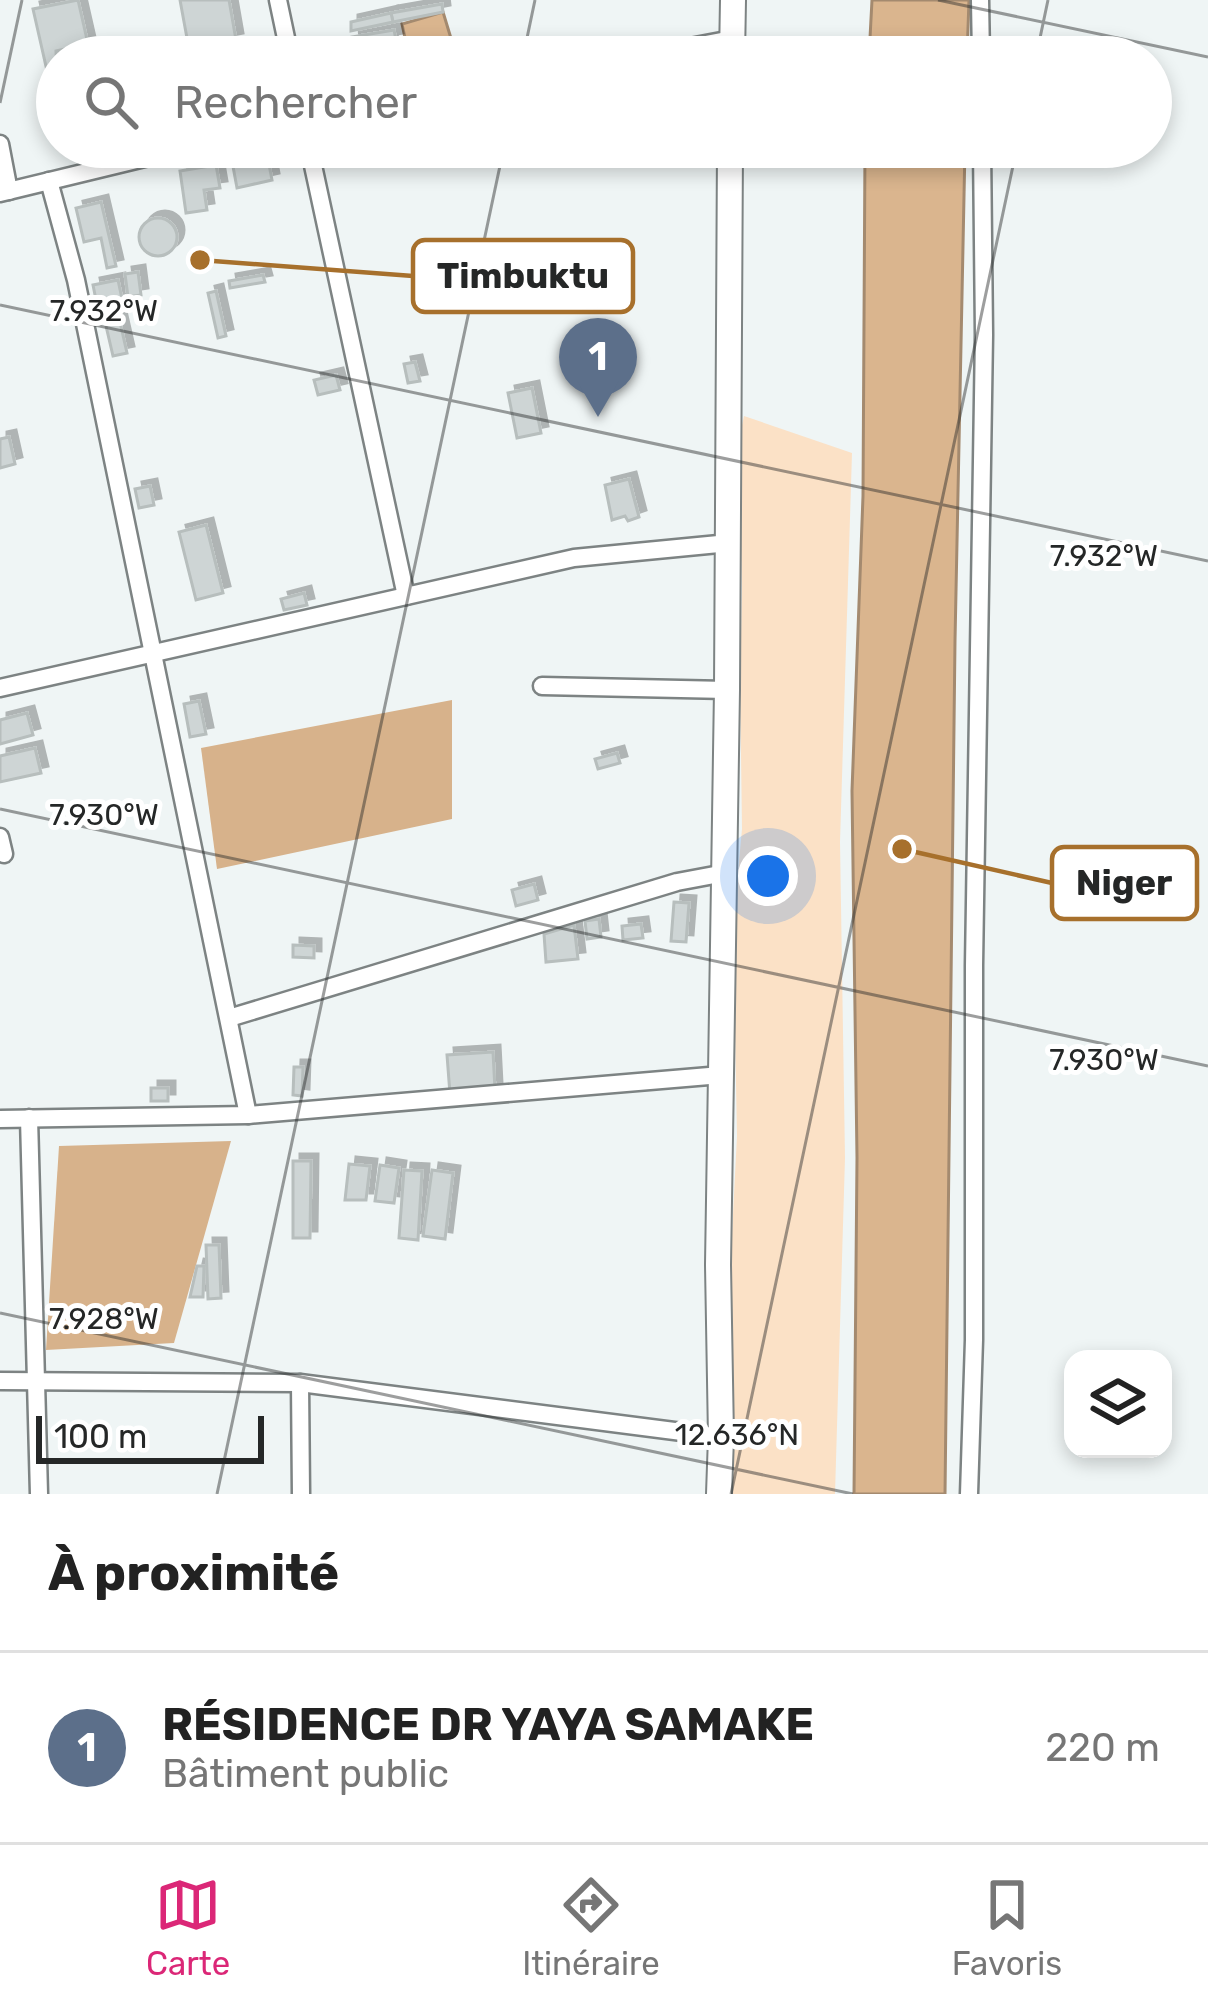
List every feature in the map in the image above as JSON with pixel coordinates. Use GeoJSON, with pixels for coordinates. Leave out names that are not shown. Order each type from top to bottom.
{"type":"FeatureCollection","features":[{"type":"Feature","properties":{"kind":"main road"},"geometry":{"type":"LineString","coordinates":[[732,36],[733,0]]}},
{"type":"Feature","properties":{"kind":"main road"},"geometry":{"type":"LineString","coordinates":[[718,1494],[730,168]]}},
{"type":"Feature","properties":{"kind":"street"},"geometry":{"type":"LineString","coordinates":[[278,0],[286,36]]}},
{"type":"Feature","properties":{"kind":"street"},"geometry":{"type":"LineString","coordinates":[[980,0],[981,36]]}},
{"type":"Feature","properties":{"kind":"street"},"geometry":{"type":"LineString","coordinates":[[0,144],[4,192],[106,168]]}},
{"type":"Feature","properties":{"kind":"street"},"geometry":{"type":"LineString","coordinates":[[314,168],[406,596]]}},
{"type":"Feature","properties":{"kind":"street"},"geometry":{"type":"LineString","coordinates":[[969,1494],[982,168]]}},
{"type":"Feature","properties":{"kind":"street"},"geometry":{"type":"LineString","coordinates":[[50,182],[76,280],[248,1114]]}},
{"type":"Feature","properties":{"kind":"street"},"geometry":{"type":"LineString","coordinates":[[0,688],[574,558],[728,543]]}},
{"type":"Feature","properties":{"kind":"street"},"geometry":{"type":"LineString","coordinates":[[542,686],[727,690]]}},
{"type":"Feature","properties":{"kind":"street"},"geometry":{"type":"LineString","coordinates":[[229,1018],[677,882],[725,873]]}},
{"type":"Feature","properties":{"kind":"street"},"geometry":{"type":"LineString","coordinates":[[0,1119],[248,1114],[721,1075]]}},
{"type":"Feature","properties":{"kind":"street"},"geometry":{"type":"LineString","coordinates":[[28,1118],[40,1494]]}},
{"type":"Feature","properties":{"kind":"street"},"geometry":{"type":"LineString","coordinates":[[0,1381],[300,1383],[721,1437]]}},
{"type":"Feature","properties":{"kind":"street"},"geometry":{"type":"LineString","coordinates":[[300,1383],[301,1494]]}},
{"type":"Feature","properties":{"kind":"shaded area"},"geometry":{"type":"Polygon","coordinates":[[[872,0],[969,0],[968,36],[870,36],[872,0]]]}},
{"type":"Feature","properties":{"kind":"shaded area"},"geometry":{"type":"Polygon","coordinates":[[[443,12],[450,36],[405,36],[402,24],[443,12]]]}},
{"type":"Feature","properties":{"kind":"shaded area"},"geometry":{"type":"Polygon","coordinates":[[[865,168],[965,168],[945,1494],[854,1494],[857,1158],[852,791],[863,496],[865,168]]]}},
{"type":"Feature","properties":{"kind":"shaded area"},"geometry":{"type":"Polygon","coordinates":[[[744,416],[852,453],[840,842],[845,1158],[835,1494],[730,1494],[733,1410],[728,1313],[737,1136],[733,927],[742,829],[738,443],[744,416]]]}},
{"type":"Feature","properties":{"kind":"shaded area"},"geometry":{"type":"Polygon","coordinates":[[[452,700],[452,819],[217,869],[201,748],[452,700]]]}},
{"type":"Feature","properties":{"kind":"shaded area"},"geometry":{"type":"Polygon","coordinates":[[[231,1141],[174,1343],[46,1350],[59,1146],[231,1141]]]}},
{"type":"Feature","properties":{"kind":"building"},"geometry":{"type":"Polygon","coordinates":[[[78,0],[86,36],[39,36],[33,9],[78,0]]]}},
{"type":"Feature","properties":{"kind":"building"},"geometry":{"type":"Polygon","coordinates":[[[180,0],[229,0],[235,36],[187,36],[180,0]]]}},
{"type":"Feature","properties":{"kind":"building"},"geometry":{"type":"Polygon","coordinates":[[[442,4],[443,12],[393,22],[391,13],[442,4]]]}},
{"type":"Feature","properties":{"kind":"building"},"geometry":{"type":"Polygon","coordinates":[[[391,13],[393,22],[351,31],[351,22],[391,13]]]}},
{"type":"Feature","properties":{"kind":"building"},"geometry":{"type":"Polygon","coordinates":[[[394,30],[395,36],[358,36],[394,30]]]}},
{"type":"Feature","properties":{"kind":"building"},"geometry":{"type":"Polygon","coordinates":[[[217,168],[220,188],[204,190],[207,210],[186,213],[180,171],[217,168]]]}},
{"type":"Feature","properties":{"kind":"building"},"geometry":{"type":"Polygon","coordinates":[[[233,168],[270,168],[272,180],[237,188],[233,168]]]}},
{"type":"Feature","properties":{"kind":"building"},"geometry":{"type":"Polygon","coordinates":[[[101,202],[116,266],[107,268],[101,238],[84,242],[76,208],[101,202]]]}},
{"type":"Feature","properties":{"kind":"building"},"geometry":{"type":"Polygon","coordinates":[[[158,218],[172,223],[177,237],[172,251],[158,256],[144,251],[139,237],[144,223],[158,218]]]}},
{"type":"Feature","properties":{"kind":"building"},"geometry":{"type":"Polygon","coordinates":[[[138,272],[141,295],[128,297],[125,274],[138,272]]]}},
{"type":"Feature","properties":{"kind":"building"},"geometry":{"type":"Polygon","coordinates":[[[263,275],[265,282],[230,288],[229,281],[263,275]]]}},
{"type":"Feature","properties":{"kind":"building"},"geometry":{"type":"Polygon","coordinates":[[[118,280],[122,299],[97,305],[93,285],[118,280]]]}},
{"type":"Feature","properties":{"kind":"building"},"geometry":{"type":"Polygon","coordinates":[[[216,291],[226,336],[218,338],[208,293],[216,291]]]}},
{"type":"Feature","properties":{"kind":"building"},"geometry":{"type":"Polygon","coordinates":[[[117,309],[127,353],[113,356],[103,313],[117,309]]]}},
{"type":"Feature","properties":{"kind":"building"},"geometry":{"type":"Polygon","coordinates":[[[415,362],[420,381],[408,383],[404,364],[415,362]]]}},
{"type":"Feature","properties":{"kind":"building"},"geometry":{"type":"Polygon","coordinates":[[[336,375],[340,390],[318,395],[314,380],[336,375]]]}},
{"type":"Feature","properties":{"kind":"building"},"geometry":{"type":"Polygon","coordinates":[[[532,388],[541,433],[517,438],[508,393],[532,388]]]}},
{"type":"Feature","properties":{"kind":"building"},"geometry":{"type":"Polygon","coordinates":[[[9,437],[15,464],[0,468],[0,439],[9,437]]]}},
{"type":"Feature","properties":{"kind":"building"},"geometry":{"type":"Polygon","coordinates":[[[629,479],[639,517],[612,520],[605,485],[629,479]]]}},
{"type":"Feature","properties":{"kind":"building"},"geometry":{"type":"Polygon","coordinates":[[[150,486],[154,505],[139,508],[135,489],[150,486]]]}},
{"type":"Feature","properties":{"kind":"building"},"geometry":{"type":"Polygon","coordinates":[[[206,525],[223,593],[196,600],[179,532],[206,525]]]}},
{"type":"Feature","properties":{"kind":"building"},"geometry":{"type":"Polygon","coordinates":[[[304,593],[307,605],[284,610],[281,599],[304,593]]]}},
{"type":"Feature","properties":{"kind":"building"},"geometry":{"type":"Polygon","coordinates":[[[199,701],[206,734],[190,737],[184,704],[199,701]]]}},
{"type":"Feature","properties":{"kind":"building"},"geometry":{"type":"Polygon","coordinates":[[[27,713],[33,735],[0,744],[0,720],[27,713]]]}},
{"type":"Feature","properties":{"kind":"building"},"geometry":{"type":"Polygon","coordinates":[[[35,748],[41,773],[0,782],[0,756],[35,748]]]}},
{"type":"Feature","properties":{"kind":"building"},"geometry":{"type":"Polygon","coordinates":[[[617,753],[620,763],[598,769],[595,759],[617,753]]]}},
{"type":"Feature","properties":{"kind":"building"},"geometry":{"type":"Polygon","coordinates":[[[534,884],[538,900],[516,906],[512,890],[534,884]]]}},
{"type":"Feature","properties":{"kind":"building"},"geometry":{"type":"Polygon","coordinates":[[[674,902],[689,903],[686,942],[671,941],[674,902]]]}},
{"type":"Feature","properties":{"kind":"building"},"geometry":{"type":"Polygon","coordinates":[[[599,919],[601,937],[587,939],[585,921],[599,919]]]}},
{"type":"Feature","properties":{"kind":"building"},"geometry":{"type":"Polygon","coordinates":[[[641,924],[643,938],[623,940],[622,926],[641,924]]]}},
{"type":"Feature","properties":{"kind":"building"},"geometry":{"type":"Polygon","coordinates":[[[574,925],[578,959],[546,962],[544,934],[574,925]]]}},
{"type":"Feature","properties":{"kind":"building"},"geometry":{"type":"Polygon","coordinates":[[[293,945],[314,946],[314,958],[293,957],[293,945]]]}},
{"type":"Feature","properties":{"kind":"building"},"geometry":{"type":"Polygon","coordinates":[[[493,1052],[495,1090],[450,1094],[447,1055],[493,1052]]]}},
{"type":"Feature","properties":{"kind":"building"},"geometry":{"type":"Polygon","coordinates":[[[294,1067],[303,1067],[302,1096],[293,1095],[294,1067]]]}},
{"type":"Feature","properties":{"kind":"building"},"geometry":{"type":"Polygon","coordinates":[[[151,1088],[168,1088],[168,1101],[151,1101],[151,1088]]]}},
{"type":"Feature","properties":{"kind":"building"},"geometry":{"type":"Polygon","coordinates":[[[293,1161],[311,1161],[310,1238],[293,1238],[293,1161]]]}},
{"type":"Feature","properties":{"kind":"building"},"geometry":{"type":"Polygon","coordinates":[[[349,1164],[370,1166],[366,1200],[345,1200],[349,1164]]]}},
{"type":"Feature","properties":{"kind":"building"},"geometry":{"type":"Polygon","coordinates":[[[380,1165],[399,1168],[394,1203],[375,1201],[380,1165]]]}},
{"type":"Feature","properties":{"kind":"building"},"geometry":{"type":"Polygon","coordinates":[[[404,1170],[422,1171],[418,1240],[399,1238],[404,1170]]]}},
{"type":"Feature","properties":{"kind":"building"},"geometry":{"type":"Polygon","coordinates":[[[432,1170],[453,1173],[445,1239],[423,1236],[432,1170]]]}},
{"type":"Feature","properties":{"kind":"building"},"geometry":{"type":"Polygon","coordinates":[[[206,1245],[219,1245],[221,1298],[208,1299],[206,1245]]]}},
{"type":"Feature","properties":{"kind":"building"},"geometry":{"type":"Polygon","coordinates":[[[197,1266],[204,1266],[203,1297],[190,1297],[197,1266]]]}},
{"type":"Feature","properties":{"kind":"place","name":"Timbuktu"},"geometry":{"type":"Point","coordinates":[200,260]}},
{"type":"Feature","properties":{"kind":"place","name":"RÉSIDENCE DR YAYA SAMAKE"},"geometry":{"type":"Point","coordinates":[598,417]}},
{"type":"Feature","properties":{"kind":"place","name":"Niger"},"geometry":{"type":"Point","coordinates":[902,849]}}]}
